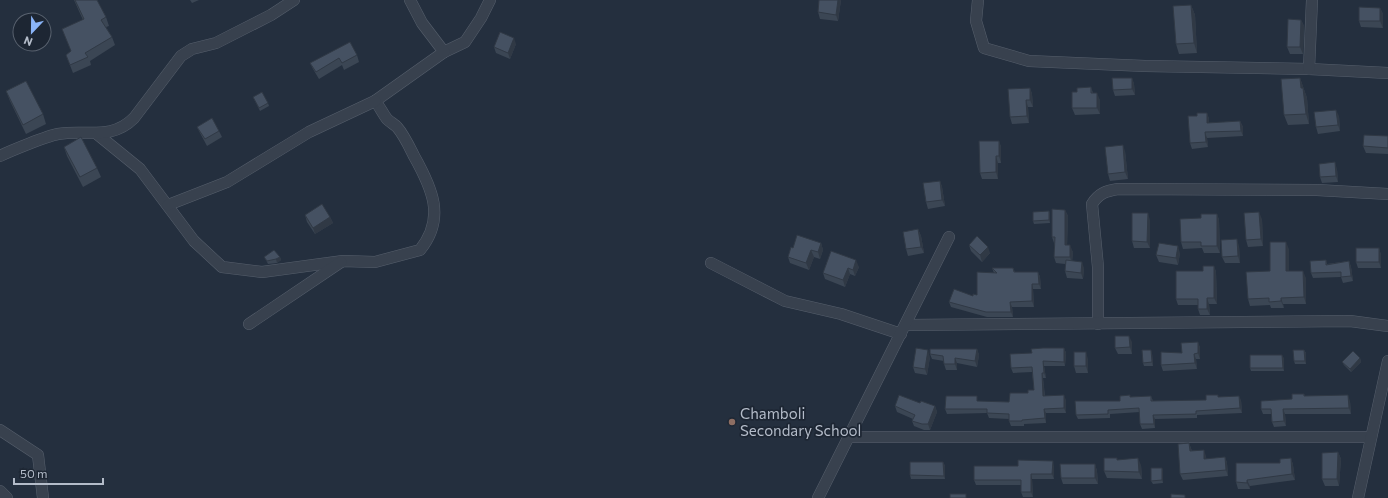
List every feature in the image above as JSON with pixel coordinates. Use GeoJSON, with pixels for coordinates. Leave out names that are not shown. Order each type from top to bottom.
{"type":"FeatureCollection","features":[{"type":"Feature","properties":{"kind":"street"},"geometry":{"type":"LineString","coordinates":[[0,156],[58,134],[97,134],[126,127],[181,56],[192,49],[216,43],[272,15],[294,0]]}},
{"type":"Feature","properties":{"kind":"street"},"geometry":{"type":"LineString","coordinates":[[410,0],[422,23],[444,52]]}},
{"type":"Feature","properties":{"kind":"street"},"geometry":{"type":"LineString","coordinates":[[168,204],[226,182],[309,132],[375,101],[444,52],[465,42],[481,18],[490,0]]}},
{"type":"Feature","properties":{"kind":"street"},"geometry":{"type":"LineString","coordinates":[[978,0],[976,21],[984,48],[1029,60],[1145,66],[1309,69],[1388,74]]}},
{"type":"Feature","properties":{"kind":"street"},"geometry":{"type":"LineString","coordinates":[[1309,69],[1312,0]]}},
{"type":"Feature","properties":{"kind":"street"},"geometry":{"type":"LineString","coordinates":[[97,134],[140,168],[194,241],[222,267],[262,272],[343,261],[375,262],[420,250],[431,232],[435,215],[434,200],[422,169],[397,127],[386,118],[375,101]]}},
{"type":"Feature","properties":{"kind":"street"},"geometry":{"type":"LineString","coordinates":[[1098,324],[1098,267],[1092,204],[1097,196],[1105,191],[1118,189],[1317,190],[1388,194]]}},
{"type":"Feature","properties":{"kind":"street"},"geometry":{"type":"LineString","coordinates":[[818,498],[950,237]]}},
{"type":"Feature","properties":{"kind":"street"},"geometry":{"type":"LineString","coordinates":[[249,324],[343,261]]}},
{"type":"Feature","properties":{"kind":"street"},"geometry":{"type":"LineString","coordinates":[[711,263],[785,301],[903,330],[1098,324],[1350,321],[1388,326]]}},
{"type":"Feature","properties":{"kind":"street"},"geometry":{"type":"LineString","coordinates":[[1358,498],[1388,361]]}},
{"type":"Feature","properties":{"kind":"street"},"geometry":{"type":"LineString","coordinates":[[0,430],[38,455],[43,498]]}},
{"type":"Feature","properties":{"kind":"street"},"geometry":{"type":"LineString","coordinates":[[849,437],[1371,437]]}},
{"type":"Feature","properties":{"kind":"street"},"geometry":{"type":"LineString","coordinates":[[0,491],[7,498]]}},
{"type":"Feature","properties":{"kind":"building"},"geometry":{"type":"Polygon","coordinates":[[[75,0],[97,0],[106,17],[101,20],[112,37],[85,53],[88,57],[70,65],[66,55],[71,51],[62,29],[84,19],[75,0]]]}},
{"type":"Feature","properties":{"kind":"building"},"geometry":{"type":"Polygon","coordinates":[[[819,0],[838,0],[836,15],[818,12],[819,0]]]}},
{"type":"Feature","properties":{"kind":"building"},"geometry":{"type":"Polygon","coordinates":[[[1191,5],[1194,43],[1176,44],[1173,6],[1191,5]]]}},
{"type":"Feature","properties":{"kind":"building"},"geometry":{"type":"Polygon","coordinates":[[[1359,7],[1380,8],[1380,21],[1359,21],[1359,7]]]}},
{"type":"Feature","properties":{"kind":"building"},"geometry":{"type":"Polygon","coordinates":[[[1288,19],[1301,20],[1300,47],[1287,47],[1288,19]]]}},
{"type":"Feature","properties":{"kind":"building"},"geometry":{"type":"Polygon","coordinates":[[[500,32],[514,38],[508,53],[494,47],[500,32]]]}},
{"type":"Feature","properties":{"kind":"building"},"geometry":{"type":"Polygon","coordinates":[[[350,42],[357,55],[342,63],[339,58],[316,72],[310,63],[350,42]]]}},
{"type":"Feature","properties":{"kind":"building"},"geometry":{"type":"Polygon","coordinates":[[[1112,78],[1132,78],[1132,89],[1113,90],[1112,78]]]}},
{"type":"Feature","properties":{"kind":"building"},"geometry":{"type":"Polygon","coordinates":[[[1300,78],[1301,88],[1303,88],[1306,114],[1284,115],[1281,79],[1300,78]]]}},
{"type":"Feature","properties":{"kind":"building"},"geometry":{"type":"Polygon","coordinates":[[[26,81],[43,114],[23,125],[6,91],[26,81]]]}},
{"type":"Feature","properties":{"kind":"building"},"geometry":{"type":"Polygon","coordinates":[[[1091,87],[1091,93],[1097,93],[1097,108],[1072,108],[1072,92],[1077,92],[1077,88],[1091,87]]]}},
{"type":"Feature","properties":{"kind":"building"},"geometry":{"type":"Polygon","coordinates":[[[1030,88],[1030,100],[1026,100],[1027,116],[1010,117],[1008,89],[1030,88]]]}},
{"type":"Feature","properties":{"kind":"building"},"geometry":{"type":"Polygon","coordinates":[[[262,92],[268,103],[259,108],[253,97],[262,92]]]}},
{"type":"Feature","properties":{"kind":"building"},"geometry":{"type":"Polygon","coordinates":[[[1336,110],[1338,125],[1316,127],[1314,112],[1336,110]]]}},
{"type":"Feature","properties":{"kind":"building"},"geometry":{"type":"Polygon","coordinates":[[[1197,113],[1207,113],[1207,123],[1240,121],[1241,131],[1205,132],[1206,142],[1190,143],[1188,116],[1197,116],[1197,113]]]}},
{"type":"Feature","properties":{"kind":"building"},"geometry":{"type":"Polygon","coordinates":[[[212,118],[219,131],[205,139],[197,127],[212,118]]]}},
{"type":"Feature","properties":{"kind":"building"},"geometry":{"type":"Polygon","coordinates":[[[1364,135],[1388,136],[1388,148],[1363,146],[1364,135]]]}},
{"type":"Feature","properties":{"kind":"building"},"geometry":{"type":"Polygon","coordinates":[[[81,137],[97,168],[80,177],[64,147],[81,137]]]}},
{"type":"Feature","properties":{"kind":"building"},"geometry":{"type":"Polygon","coordinates":[[[979,141],[999,141],[999,156],[996,156],[996,172],[980,173],[979,141]]]}},
{"type":"Feature","properties":{"kind":"building"},"geometry":{"type":"Polygon","coordinates":[[[1123,145],[1125,172],[1108,174],[1105,147],[1123,145]]]}},
{"type":"Feature","properties":{"kind":"building"},"geometry":{"type":"Polygon","coordinates":[[[1335,162],[1336,176],[1320,177],[1319,164],[1335,162]]]}},
{"type":"Feature","properties":{"kind":"building"},"geometry":{"type":"Polygon","coordinates":[[[940,181],[942,200],[926,202],[923,183],[940,181]]]}},
{"type":"Feature","properties":{"kind":"building"},"geometry":{"type":"Polygon","coordinates":[[[322,204],[330,217],[313,228],[305,215],[322,204]]]}},
{"type":"Feature","properties":{"kind":"building"},"geometry":{"type":"Polygon","coordinates":[[[1052,209],[1065,210],[1065,245],[1070,245],[1070,257],[1054,257],[1055,237],[1052,237],[1052,209]]]}},
{"type":"Feature","properties":{"kind":"building"},"geometry":{"type":"Polygon","coordinates":[[[1049,211],[1049,220],[1033,221],[1033,212],[1049,211]]]}},
{"type":"Feature","properties":{"kind":"building"},"geometry":{"type":"Polygon","coordinates":[[[1259,212],[1261,239],[1246,240],[1244,213],[1259,212]]]}},
{"type":"Feature","properties":{"kind":"building"},"geometry":{"type":"Polygon","coordinates":[[[1132,213],[1148,213],[1147,242],[1132,241],[1132,213]]]}},
{"type":"Feature","properties":{"kind":"building"},"geometry":{"type":"Polygon","coordinates":[[[1201,214],[1217,214],[1217,246],[1201,246],[1201,242],[1181,242],[1180,219],[1201,218],[1201,214]]]}},
{"type":"Feature","properties":{"kind":"building"},"geometry":{"type":"Polygon","coordinates":[[[918,229],[921,247],[906,249],[903,232],[918,229]]]}},
{"type":"Feature","properties":{"kind":"building"},"geometry":{"type":"Polygon","coordinates":[[[797,235],[821,243],[818,252],[811,250],[806,263],[788,257],[791,247],[793,248],[797,235]]]}},
{"type":"Feature","properties":{"kind":"building"},"geometry":{"type":"Polygon","coordinates":[[[977,236],[988,247],[980,255],[969,245],[977,236]]]}},
{"type":"Feature","properties":{"kind":"building"},"geometry":{"type":"Polygon","coordinates":[[[1237,239],[1238,256],[1222,257],[1221,240],[1237,239]]]}},
{"type":"Feature","properties":{"kind":"building"},"geometry":{"type":"Polygon","coordinates":[[[1270,242],[1286,242],[1286,271],[1303,271],[1304,297],[1281,298],[1281,301],[1269,302],[1269,298],[1248,299],[1246,272],[1270,271],[1270,242]]]}},
{"type":"Feature","properties":{"kind":"building"},"geometry":{"type":"Polygon","coordinates":[[[1159,243],[1178,246],[1176,258],[1156,255],[1159,243]]]}},
{"type":"Feature","properties":{"kind":"building"},"geometry":{"type":"Polygon","coordinates":[[[1356,248],[1379,248],[1379,262],[1356,262],[1356,248]]]}},
{"type":"Feature","properties":{"kind":"building"},"geometry":{"type":"Polygon","coordinates":[[[274,250],[280,257],[267,261],[264,257],[274,250]]]}},
{"type":"Feature","properties":{"kind":"building"},"geometry":{"type":"Polygon","coordinates":[[[831,251],[856,260],[853,270],[848,268],[843,280],[823,273],[831,251]]]}},
{"type":"Feature","properties":{"kind":"building"},"geometry":{"type":"Polygon","coordinates":[[[1066,260],[1082,262],[1081,273],[1065,271],[1066,260]]]}},
{"type":"Feature","properties":{"kind":"building"},"geometry":{"type":"Polygon","coordinates":[[[1326,260],[1326,265],[1349,261],[1351,276],[1341,277],[1341,272],[1311,273],[1310,261],[1326,260]]]}},
{"type":"Feature","properties":{"kind":"building"},"geometry":{"type":"Polygon","coordinates":[[[1203,266],[1214,266],[1214,298],[1207,298],[1207,309],[1198,309],[1198,299],[1176,299],[1176,271],[1203,271],[1203,266]]]}},
{"type":"Feature","properties":{"kind":"building"},"geometry":{"type":"Polygon","coordinates":[[[992,268],[1013,268],[1014,272],[1038,272],[1039,284],[1032,284],[1032,301],[1010,302],[1011,312],[986,312],[949,302],[954,289],[973,296],[973,294],[977,295],[977,272],[997,273],[992,268]]]}},
{"type":"Feature","properties":{"kind":"building"},"geometry":{"type":"Polygon","coordinates":[[[1115,336],[1129,336],[1130,347],[1115,348],[1115,336]]]}},
{"type":"Feature","properties":{"kind":"building"},"geometry":{"type":"Polygon","coordinates":[[[1198,342],[1198,353],[1194,354],[1195,363],[1161,365],[1161,352],[1182,353],[1181,343],[1198,342]]]}},
{"type":"Feature","properties":{"kind":"building"},"geometry":{"type":"Polygon","coordinates":[[[916,348],[928,350],[925,369],[913,367],[916,348]]]}},
{"type":"Feature","properties":{"kind":"building"},"geometry":{"type":"Polygon","coordinates":[[[1064,348],[1064,362],[1043,361],[1044,373],[1042,373],[1043,396],[1064,395],[1064,408],[1044,409],[1045,418],[1022,421],[1009,421],[1009,414],[987,413],[987,409],[945,409],[946,396],[977,396],[977,401],[1009,402],[1010,393],[1028,393],[1028,390],[1034,390],[1032,367],[1011,368],[1010,354],[1032,353],[1031,349],[1064,348]]]}},
{"type":"Feature","properties":{"kind":"building"},"geometry":{"type":"Polygon","coordinates":[[[930,349],[977,349],[975,361],[955,358],[955,364],[944,364],[943,356],[930,354],[930,349]]]}},
{"type":"Feature","properties":{"kind":"building"},"geometry":{"type":"Polygon","coordinates":[[[1142,350],[1151,350],[1152,362],[1143,363],[1142,350]]]}},
{"type":"Feature","properties":{"kind":"building"},"geometry":{"type":"Polygon","coordinates":[[[1293,350],[1304,350],[1305,361],[1294,361],[1293,350]]]}},
{"type":"Feature","properties":{"kind":"building"},"geometry":{"type":"Polygon","coordinates":[[[1353,351],[1360,358],[1350,369],[1342,362],[1353,351]]]}},
{"type":"Feature","properties":{"kind":"building"},"geometry":{"type":"Polygon","coordinates":[[[1074,352],[1086,352],[1086,366],[1074,366],[1074,352]]]}},
{"type":"Feature","properties":{"kind":"building"},"geometry":{"type":"Polygon","coordinates":[[[1250,355],[1282,355],[1283,368],[1250,368],[1250,355]]]}},
{"type":"Feature","properties":{"kind":"building"},"geometry":{"type":"Polygon","coordinates":[[[1292,394],[1304,394],[1304,396],[1348,395],[1349,408],[1283,409],[1284,421],[1272,422],[1271,409],[1261,409],[1261,401],[1292,399],[1292,394]]]}},
{"type":"Feature","properties":{"kind":"building"},"geometry":{"type":"Polygon","coordinates":[[[899,395],[920,403],[921,401],[935,406],[928,424],[912,421],[915,415],[895,406],[899,395]]]}},
{"type":"Feature","properties":{"kind":"building"},"geometry":{"type":"Polygon","coordinates":[[[1130,395],[1130,397],[1151,396],[1151,401],[1206,400],[1206,395],[1218,395],[1218,397],[1239,396],[1240,408],[1196,411],[1196,414],[1153,415],[1154,424],[1140,424],[1139,408],[1108,410],[1108,414],[1076,415],[1075,401],[1120,401],[1120,396],[1130,395]]]}},
{"type":"Feature","properties":{"kind":"building"},"geometry":{"type":"Polygon","coordinates":[[[1189,443],[1190,451],[1204,450],[1204,459],[1225,457],[1226,470],[1180,474],[1178,444],[1189,443]]]}},
{"type":"Feature","properties":{"kind":"building"},"geometry":{"type":"Polygon","coordinates":[[[1338,452],[1337,479],[1322,479],[1322,453],[1338,452]]]}},
{"type":"Feature","properties":{"kind":"building"},"geometry":{"type":"Polygon","coordinates":[[[1104,458],[1117,458],[1117,460],[1138,458],[1139,472],[1104,471],[1104,458]]]}},
{"type":"Feature","properties":{"kind":"building"},"geometry":{"type":"Polygon","coordinates":[[[1291,458],[1292,474],[1247,480],[1247,483],[1236,482],[1236,463],[1280,463],[1280,459],[1291,458]]]}},
{"type":"Feature","properties":{"kind":"building"},"geometry":{"type":"Polygon","coordinates":[[[1018,460],[1053,461],[1052,474],[1031,474],[1031,492],[1021,492],[1021,480],[974,480],[974,466],[1018,466],[1018,460]]]}},
{"type":"Feature","properties":{"kind":"building"},"geometry":{"type":"Polygon","coordinates":[[[910,462],[943,462],[944,476],[910,475],[910,462]]]}},
{"type":"Feature","properties":{"kind":"building"},"geometry":{"type":"Polygon","coordinates":[[[1060,464],[1095,464],[1095,478],[1061,478],[1060,464]]]}},
{"type":"Feature","properties":{"kind":"building"},"geometry":{"type":"Polygon","coordinates":[[[1151,468],[1162,468],[1162,480],[1151,481],[1151,468]]]}},
{"type":"Feature","properties":{"kind":"building"},"geometry":{"type":"Polygon","coordinates":[[[950,494],[966,494],[966,498],[950,498],[950,494]]]}},
{"type":"Feature","properties":{"kind":"building"},"geometry":{"type":"Polygon","coordinates":[[[1171,494],[1185,495],[1185,498],[1171,498],[1171,494]]]}},
{"type":"Feature","properties":{"kind":"place","name":"Chamboli Secondary School"},"geometry":{"type":"Point","coordinates":[732,422]}}]}
